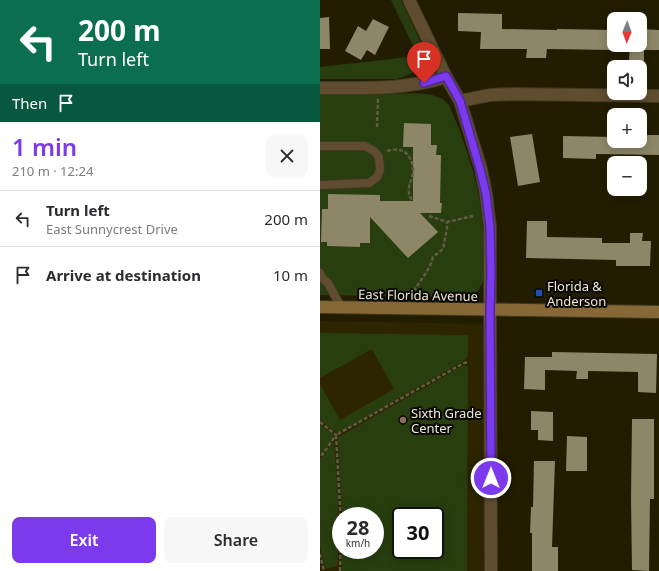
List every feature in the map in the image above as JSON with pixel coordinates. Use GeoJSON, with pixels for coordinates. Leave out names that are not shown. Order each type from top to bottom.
{"type":"FeatureCollection","features":[{"type":"Feature","properties":{"kind":"main road","name":"East Florida Avenue"},"geometry":{"type":"LineString","coordinates":[[320,307],[659,312]]}},
{"type":"Feature","properties":{"kind":"street"},"geometry":{"type":"LineString","coordinates":[[410,0],[446,76],[460,101],[486,194],[490,227],[491,571]]}},
{"type":"Feature","properties":{"kind":"street"},"geometry":{"type":"LineString","coordinates":[[320,88],[407,85],[424,83],[446,76]]}},
{"type":"Feature","properties":{"kind":"street"},"geometry":{"type":"LineString","coordinates":[[460,101],[490,95],[513,94],[659,96]]}},
{"type":"Feature","properties":{"kind":"lane"},"geometry":{"type":"LineString","coordinates":[[320,146],[365,146],[374,151],[379,157],[380,170],[377,177],[368,184],[320,185]]}},
{"type":"Feature","properties":{"kind":"lane"},"geometry":{"type":"LineString","coordinates":[[321,278],[328,283],[341,307]]}},
{"type":"Feature","properties":{"kind":"path"},"geometry":{"type":"LineString","coordinates":[[377,127],[378,87]]}},
{"type":"Feature","properties":{"kind":"path"},"geometry":{"type":"LineString","coordinates":[[376,154],[390,150],[403,150],[406,152],[412,164],[413,170],[408,190],[412,201]]}},
{"type":"Feature","properties":{"kind":"path"},"geometry":{"type":"LineString","coordinates":[[429,216],[446,222],[473,216]]}},
{"type":"Feature","properties":{"kind":"path"},"geometry":{"type":"LineString","coordinates":[[410,296],[430,266],[432,257],[443,249],[447,228],[446,222]]}},
{"type":"Feature","properties":{"kind":"path"},"geometry":{"type":"LineString","coordinates":[[320,458],[336,435],[464,363],[469,362]]}},
{"type":"Feature","properties":{"kind":"path"},"geometry":{"type":"LineString","coordinates":[[320,422],[336,435],[340,487],[340,571]]}},
{"type":"Feature","properties":{"kind":"path"},"geometry":{"type":"LineString","coordinates":[[320,554],[324,571]]}},
{"type":"Feature","properties":{"kind":"shaded area","name":"Sixth Grade Center"},"geometry":{"type":"Polygon","coordinates":[[[320,321],[486,324],[485,571],[320,571],[320,321]]]}},
{"type":"Feature","properties":{"kind":"green space"},"geometry":{"type":"Polygon","coordinates":[[[391,0],[401,0],[421,43],[423,57],[419,67],[411,74],[397,79],[320,79],[320,67],[418,56],[391,0]]]}},
{"type":"Feature","properties":{"kind":"green space"},"geometry":{"type":"Polygon","coordinates":[[[418,93],[432,95],[443,99],[449,105],[460,131],[474,174],[480,202],[483,228],[483,282],[477,292],[473,294],[453,297],[320,295],[320,95],[418,93]]]}},
{"type":"Feature","properties":{"kind":"green space"},"geometry":{"type":"Polygon","coordinates":[[[320,333],[468,335],[468,356],[465,360],[340,432],[336,432],[320,420],[320,384],[340,420],[394,389],[372,349],[320,378],[320,333]]]}},
{"type":"Feature","properties":{"kind":"green space"},"geometry":{"type":"Polygon","coordinates":[[[464,365],[468,367],[467,571],[342,571],[342,559],[384,559],[384,507],[342,507],[338,438],[464,365]]]}},
{"type":"Feature","properties":{"kind":"green space"},"geometry":{"type":"Polygon","coordinates":[[[320,424],[333,434],[334,437],[320,456],[320,424]]]}},
{"type":"Feature","properties":{"kind":"green space"},"geometry":{"type":"Polygon","coordinates":[[[334,441],[338,507],[332,507],[332,559],[338,559],[337,566],[326,569],[320,547],[320,460],[334,441]]]}},
{"type":"Feature","properties":{"kind":"building"},"geometry":{"type":"Polygon","coordinates":[[[458,13],[502,14],[502,29],[607,30],[607,50],[547,49],[546,58],[526,58],[527,49],[480,49],[481,32],[458,31],[458,13]]]}},
{"type":"Feature","properties":{"kind":"building"},"geometry":{"type":"Polygon","coordinates":[[[329,17],[330,49],[320,49],[320,18],[329,17]]]}},
{"type":"Feature","properties":{"kind":"building"},"geometry":{"type":"Polygon","coordinates":[[[373,19],[389,27],[375,55],[367,50],[361,60],[345,51],[358,26],[366,31],[373,19]]]}},
{"type":"Feature","properties":{"kind":"building"},"geometry":{"type":"Polygon","coordinates":[[[647,29],[659,30],[659,50],[647,50],[647,29]]]}},
{"type":"Feature","properties":{"kind":"building"},"geometry":{"type":"Polygon","coordinates":[[[630,52],[644,52],[644,60],[629,60],[630,52]]]}},
{"type":"Feature","properties":{"kind":"building"},"geometry":{"type":"Polygon","coordinates":[[[404,123],[431,124],[431,145],[437,145],[436,155],[441,155],[441,213],[420,213],[438,232],[408,258],[370,217],[370,243],[360,243],[360,247],[327,246],[327,242],[321,242],[322,209],[328,209],[328,194],[380,195],[380,201],[413,201],[413,147],[403,147],[404,123]]]}},
{"type":"Feature","properties":{"kind":"building"},"geometry":{"type":"Polygon","coordinates":[[[532,134],[540,182],[518,186],[510,137],[532,134]]]}},
{"type":"Feature","properties":{"kind":"building"},"geometry":{"type":"Polygon","coordinates":[[[647,135],[659,135],[659,155],[596,154],[596,159],[563,158],[563,136],[607,137],[607,148],[647,148],[647,135]]]}},
{"type":"Feature","properties":{"kind":"building"},"geometry":{"type":"Polygon","coordinates":[[[527,221],[547,221],[547,237],[602,238],[602,243],[630,243],[630,233],[643,233],[642,241],[651,241],[650,266],[616,266],[616,260],[526,258],[527,221]]]}},
{"type":"Feature","properties":{"kind":"building"},"geometry":{"type":"Polygon","coordinates":[[[552,352],[657,354],[656,393],[638,392],[638,372],[588,371],[588,379],[576,379],[577,371],[545,370],[545,390],[524,389],[525,357],[552,357],[552,352]]]}},
{"type":"Feature","properties":{"kind":"building"},"geometry":{"type":"Polygon","coordinates":[[[531,411],[553,412],[553,441],[538,440],[538,430],[531,430],[531,411]]]}},
{"type":"Feature","properties":{"kind":"building"},"geometry":{"type":"Polygon","coordinates":[[[632,419],[654,419],[654,499],[650,499],[649,571],[632,570],[632,419]]]}},
{"type":"Feature","properties":{"kind":"building"},"geometry":{"type":"Polygon","coordinates":[[[567,436],[587,437],[587,471],[566,471],[567,436]]]}},
{"type":"Feature","properties":{"kind":"building"},"geometry":{"type":"Polygon","coordinates":[[[534,461],[555,461],[552,547],[558,547],[558,571],[532,571],[532,533],[530,533],[531,507],[533,507],[534,461]]]}},
{"type":"Feature","properties":{"kind":"place","name":"Florida & Anderson"},"geometry":{"type":"Point","coordinates":[539,293]}},
{"type":"Feature","properties":{"kind":"place","name":"Sixth Grade Center"},"geometry":{"type":"Point","coordinates":[403,420]}},
{"type":"Feature","properties":{"kind":"route"},"geometry":{"type":"LineString","coordinates":[[424,83],[446,76],[460,101],[486,194],[490,227],[491,273],[491,478]]}}]}
